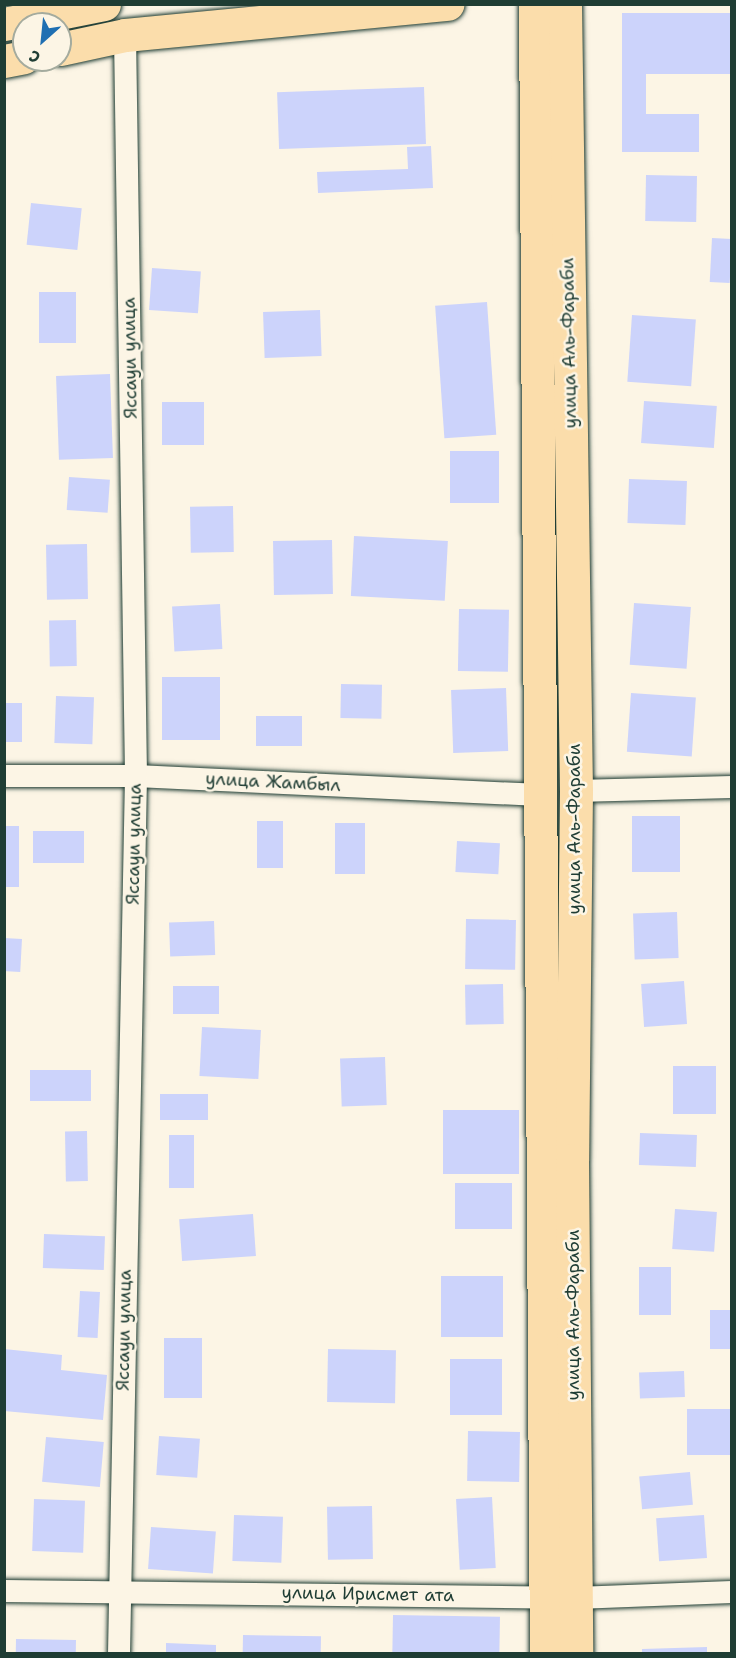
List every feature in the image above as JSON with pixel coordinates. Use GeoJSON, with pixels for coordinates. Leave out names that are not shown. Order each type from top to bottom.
{"type":"FeatureCollection","features":[{"type":"Feature","properties":{"kind":"main road"},"geometry":{"type":"LineString","coordinates":[[4,24],[104,4]]}},
{"type":"Feature","properties":{"kind":"main road"},"geometry":{"type":"LineString","coordinates":[[72,46],[125,35],[448,4]]}},
{"type":"Feature","properties":{"kind":"main road","name":"улица Аль-Фараби"},"geometry":{"type":"LineString","coordinates":[[535,4],[541,795],[561,1598],[576,1653]]}},
{"type":"Feature","properties":{"kind":"main road","name":"улица Аль-Фараби"},"geometry":{"type":"LineString","coordinates":[[546,1653],[561,1598],[572,1172],[576,792],[565,4]]}},
{"type":"Feature","properties":{"kind":"street","name":"Яссауи улица"},"geometry":{"type":"LineString","coordinates":[[119,1653],[118,1590],[136,776],[125,35]]}},
{"type":"Feature","properties":{"kind":"street","name":"улица Жамбыл"},"geometry":{"type":"LineString","coordinates":[[4,776],[136,776],[541,795]]}},
{"type":"Feature","properties":{"kind":"street"},"geometry":{"type":"LineString","coordinates":[[576,792],[732,787]]}},
{"type":"Feature","properties":{"kind":"street","name":"улица Ирисмет ата"},"geometry":{"type":"LineString","coordinates":[[4,1591],[118,1590],[561,1598],[732,1592]]}},
{"type":"Feature","properties":{"kind":"building"},"geometry":{"type":"Polygon","coordinates":[[[622,13],[732,13],[732,74],[646,74],[646,114],[699,114],[699,152],[622,152],[622,13]]]}},
{"type":"Feature","properties":{"kind":"building"},"geometry":{"type":"Polygon","coordinates":[[[424,87],[426,144],[279,149],[277,92],[424,87]]]}},
{"type":"Feature","properties":{"kind":"building"},"geometry":{"type":"Polygon","coordinates":[[[431,146],[433,188],[318,193],[317,172],[408,169],[407,147],[431,146]]]}},
{"type":"Feature","properties":{"kind":"building"},"geometry":{"type":"Polygon","coordinates":[[[646,175],[697,176],[696,222],[645,221],[646,175]]]}},
{"type":"Feature","properties":{"kind":"building"},"geometry":{"type":"Polygon","coordinates":[[[31,203],[82,208],[77,250],[27,245],[31,203]]]}},
{"type":"Feature","properties":{"kind":"building"},"geometry":{"type":"Polygon","coordinates":[[[712,238],[732,239],[730,283],[710,282],[712,238]]]}},
{"type":"Feature","properties":{"kind":"building"},"geometry":{"type":"Polygon","coordinates":[[[152,268],[201,271],[198,313],[149,310],[152,268]]]}},
{"type":"Feature","properties":{"kind":"building"},"geometry":{"type":"Polygon","coordinates":[[[39,292],[76,292],[76,343],[39,343],[39,292]]]}},
{"type":"Feature","properties":{"kind":"building"},"geometry":{"type":"Polygon","coordinates":[[[487,302],[496,435],[444,438],[435,306],[487,302]]]}},
{"type":"Feature","properties":{"kind":"building"},"geometry":{"type":"Polygon","coordinates":[[[320,310],[322,356],[265,358],[263,312],[320,310]]]}},
{"type":"Feature","properties":{"kind":"building"},"geometry":{"type":"Polygon","coordinates":[[[632,315],[696,319],[691,386],[627,382],[632,315]]]}},
{"type":"Feature","properties":{"kind":"building"},"geometry":{"type":"Polygon","coordinates":[[[110,374],[113,458],[59,460],[56,376],[110,374]]]}},
{"type":"Feature","properties":{"kind":"building"},"geometry":{"type":"Polygon","coordinates":[[[644,401],[717,406],[714,448],[641,443],[644,401]]]}},
{"type":"Feature","properties":{"kind":"building"},"geometry":{"type":"Polygon","coordinates":[[[162,402],[204,402],[204,445],[162,445],[162,402]]]}},
{"type":"Feature","properties":{"kind":"building"},"geometry":{"type":"Polygon","coordinates":[[[450,451],[499,451],[499,503],[450,503],[450,451]]]}},
{"type":"Feature","properties":{"kind":"building"},"geometry":{"type":"Polygon","coordinates":[[[69,477],[110,480],[108,513],[67,510],[69,477]]]}},
{"type":"Feature","properties":{"kind":"building"},"geometry":{"type":"Polygon","coordinates":[[[629,479],[687,481],[685,525],[627,523],[629,479]]]}},
{"type":"Feature","properties":{"kind":"building"},"geometry":{"type":"Polygon","coordinates":[[[233,506],[234,552],[191,553],[190,507],[233,506]]]}},
{"type":"Feature","properties":{"kind":"building"},"geometry":{"type":"Polygon","coordinates":[[[354,536],[448,541],[445,601],[351,596],[354,536]]]}},
{"type":"Feature","properties":{"kind":"building"},"geometry":{"type":"Polygon","coordinates":[[[332,540],[333,594],[274,595],[273,541],[332,540]]]}},
{"type":"Feature","properties":{"kind":"building"},"geometry":{"type":"Polygon","coordinates":[[[87,544],[88,599],[47,600],[46,545],[87,544]]]}},
{"type":"Feature","properties":{"kind":"building"},"geometry":{"type":"Polygon","coordinates":[[[634,603],[691,607],[687,669],[630,665],[634,603]]]}},
{"type":"Feature","properties":{"kind":"building"},"geometry":{"type":"Polygon","coordinates":[[[220,604],[222,649],[174,651],[172,607],[220,604]]]}},
{"type":"Feature","properties":{"kind":"building"},"geometry":{"type":"Polygon","coordinates":[[[459,609],[509,610],[508,672],[458,671],[459,609]]]}},
{"type":"Feature","properties":{"kind":"building"},"geometry":{"type":"Polygon","coordinates":[[[49,620],[76,620],[77,666],[50,666],[49,620]]]}},
{"type":"Feature","properties":{"kind":"building"},"geometry":{"type":"Polygon","coordinates":[[[162,677],[220,677],[220,740],[162,740],[162,677]]]}},
{"type":"Feature","properties":{"kind":"building"},"geometry":{"type":"Polygon","coordinates":[[[341,684],[382,685],[381,719],[340,718],[341,684]]]}},
{"type":"Feature","properties":{"kind":"building"},"geometry":{"type":"Polygon","coordinates":[[[506,688],[508,751],[453,753],[451,690],[506,688]]]}},
{"type":"Feature","properties":{"kind":"building"},"geometry":{"type":"Polygon","coordinates":[[[631,693],[696,698],[692,756],[627,752],[631,693]]]}},
{"type":"Feature","properties":{"kind":"building"},"geometry":{"type":"Polygon","coordinates":[[[56,696],[94,697],[92,744],[54,743],[56,696]]]}},
{"type":"Feature","properties":{"kind":"building"},"geometry":{"type":"Polygon","coordinates":[[[4,703],[22,703],[22,742],[4,742],[4,703]]]}},
{"type":"Feature","properties":{"kind":"building"},"geometry":{"type":"Polygon","coordinates":[[[256,716],[302,716],[302,746],[256,746],[256,716]]]}},
{"type":"Feature","properties":{"kind":"building"},"geometry":{"type":"Polygon","coordinates":[[[632,816],[680,816],[680,872],[632,872],[632,816]]]}},
{"type":"Feature","properties":{"kind":"building"},"geometry":{"type":"Polygon","coordinates":[[[257,821],[283,821],[283,868],[257,868],[257,821]]]}},
{"type":"Feature","properties":{"kind":"building"},"geometry":{"type":"Polygon","coordinates":[[[335,823],[365,823],[365,874],[335,874],[335,823]]]}},
{"type":"Feature","properties":{"kind":"building"},"geometry":{"type":"Polygon","coordinates":[[[4,826],[19,826],[19,887],[4,887],[4,826]]]}},
{"type":"Feature","properties":{"kind":"building"},"geometry":{"type":"Polygon","coordinates":[[[33,831],[84,831],[84,863],[33,863],[33,831]]]}},
{"type":"Feature","properties":{"kind":"building"},"geometry":{"type":"Polygon","coordinates":[[[457,841],[500,843],[498,874],[455,872],[457,841]]]}},
{"type":"Feature","properties":{"kind":"building"},"geometry":{"type":"Polygon","coordinates":[[[677,912],[679,958],[635,960],[633,914],[677,912]]]}},
{"type":"Feature","properties":{"kind":"building"},"geometry":{"type":"Polygon","coordinates":[[[466,919],[516,920],[515,970],[465,969],[466,919]]]}},
{"type":"Feature","properties":{"kind":"building"},"geometry":{"type":"Polygon","coordinates":[[[214,921],[215,955],[170,957],[169,923],[214,921]]]}},
{"type":"Feature","properties":{"kind":"building"},"geometry":{"type":"Polygon","coordinates":[[[4,938],[22,939],[20,972],[4,971],[4,938]]]}},
{"type":"Feature","properties":{"kind":"building"},"geometry":{"type":"Polygon","coordinates":[[[684,981],[687,1024],[644,1027],[641,984],[684,981]]]}},
{"type":"Feature","properties":{"kind":"building"},"geometry":{"type":"Polygon","coordinates":[[[503,984],[504,1024],[466,1025],[465,985],[503,984]]]}},
{"type":"Feature","properties":{"kind":"building"},"geometry":{"type":"Polygon","coordinates":[[[173,986],[219,986],[219,1014],[173,1014],[173,986]]]}},
{"type":"Feature","properties":{"kind":"building"},"geometry":{"type":"Polygon","coordinates":[[[202,1027],[261,1030],[258,1079],[199,1076],[202,1027]]]}},
{"type":"Feature","properties":{"kind":"building"},"geometry":{"type":"Polygon","coordinates":[[[385,1057],[387,1105],[342,1107],[340,1059],[385,1057]]]}},
{"type":"Feature","properties":{"kind":"building"},"geometry":{"type":"Polygon","coordinates":[[[673,1066],[716,1066],[716,1114],[673,1114],[673,1066]]]}},
{"type":"Feature","properties":{"kind":"building"},"geometry":{"type":"Polygon","coordinates":[[[30,1070],[91,1070],[91,1101],[30,1101],[30,1070]]]}},
{"type":"Feature","properties":{"kind":"building"},"geometry":{"type":"Polygon","coordinates":[[[160,1094],[208,1094],[208,1120],[160,1120],[160,1094]]]}},
{"type":"Feature","properties":{"kind":"building"},"geometry":{"type":"Polygon","coordinates":[[[443,1110],[519,1110],[519,1174],[443,1174],[443,1110]]]}},
{"type":"Feature","properties":{"kind":"building"},"geometry":{"type":"Polygon","coordinates":[[[65,1131],[87,1131],[88,1181],[66,1181],[65,1131]]]}},
{"type":"Feature","properties":{"kind":"building"},"geometry":{"type":"Polygon","coordinates":[[[640,1133],[697,1135],[696,1167],[639,1165],[640,1133]]]}},
{"type":"Feature","properties":{"kind":"building"},"geometry":{"type":"Polygon","coordinates":[[[169,1135],[194,1135],[194,1188],[169,1188],[169,1135]]]}},
{"type":"Feature","properties":{"kind":"building"},"geometry":{"type":"Polygon","coordinates":[[[455,1183],[512,1183],[512,1229],[455,1229],[455,1183]]]}},
{"type":"Feature","properties":{"kind":"building"},"geometry":{"type":"Polygon","coordinates":[[[675,1209],[717,1212],[714,1252],[672,1249],[675,1209]]]}},
{"type":"Feature","properties":{"kind":"building"},"geometry":{"type":"Polygon","coordinates":[[[253,1214],[256,1256],[182,1261],[179,1219],[253,1214]]]}},
{"type":"Feature","properties":{"kind":"building"},"geometry":{"type":"Polygon","coordinates":[[[44,1234],[105,1236],[104,1270],[43,1268],[44,1234]]]}},
{"type":"Feature","properties":{"kind":"building"},"geometry":{"type":"Polygon","coordinates":[[[639,1267],[671,1267],[671,1315],[639,1315],[639,1267]]]}},
{"type":"Feature","properties":{"kind":"building"},"geometry":{"type":"Polygon","coordinates":[[[441,1276],[503,1276],[503,1337],[441,1337],[441,1276]]]}},
{"type":"Feature","properties":{"kind":"building"},"geometry":{"type":"Polygon","coordinates":[[[80,1291],[100,1292],[98,1338],[78,1337],[80,1291]]]}},
{"type":"Feature","properties":{"kind":"building"},"geometry":{"type":"Polygon","coordinates":[[[710,1310],[732,1310],[732,1349],[710,1349],[710,1310]]]}},
{"type":"Feature","properties":{"kind":"building"},"geometry":{"type":"Polygon","coordinates":[[[164,1338],[202,1338],[202,1398],[164,1398],[164,1338]]]}},
{"type":"Feature","properties":{"kind":"building"},"geometry":{"type":"Polygon","coordinates":[[[4,1349],[62,1355],[61,1370],[107,1375],[103,1420],[4,1411],[4,1349]]]}},
{"type":"Feature","properties":{"kind":"building"},"geometry":{"type":"Polygon","coordinates":[[[328,1349],[396,1350],[395,1403],[327,1402],[328,1349]]]}},
{"type":"Feature","properties":{"kind":"building"},"geometry":{"type":"Polygon","coordinates":[[[450,1359],[502,1359],[502,1415],[450,1415],[450,1359]]]}},
{"type":"Feature","properties":{"kind":"building"},"geometry":{"type":"Polygon","coordinates":[[[684,1371],[685,1397],[640,1399],[639,1373],[684,1371]]]}},
{"type":"Feature","properties":{"kind":"building"},"geometry":{"type":"Polygon","coordinates":[[[687,1409],[732,1409],[732,1455],[687,1455],[687,1409]]]}},
{"type":"Feature","properties":{"kind":"building"},"geometry":{"type":"Polygon","coordinates":[[[468,1431],[520,1432],[519,1482],[467,1481],[468,1431]]]}},
{"type":"Feature","properties":{"kind":"building"},"geometry":{"type":"Polygon","coordinates":[[[159,1436],[200,1439],[197,1478],[156,1475],[159,1436]]]}},
{"type":"Feature","properties":{"kind":"building"},"geometry":{"type":"Polygon","coordinates":[[[46,1437],[104,1442],[100,1487],[42,1482],[46,1437]]]}},
{"type":"Feature","properties":{"kind":"building"},"geometry":{"type":"Polygon","coordinates":[[[690,1472],[693,1505],[642,1509],[639,1476],[690,1472]]]}},
{"type":"Feature","properties":{"kind":"building"},"geometry":{"type":"Polygon","coordinates":[[[492,1497],[496,1568],[460,1570],[456,1499],[492,1497]]]}},
{"type":"Feature","properties":{"kind":"building"},"geometry":{"type":"Polygon","coordinates":[[[34,1499],[85,1501],[83,1553],[32,1551],[34,1499]]]}},
{"type":"Feature","properties":{"kind":"building"},"geometry":{"type":"Polygon","coordinates":[[[372,1506],[373,1559],[328,1560],[327,1507],[372,1506]]]}},
{"type":"Feature","properties":{"kind":"building"},"geometry":{"type":"Polygon","coordinates":[[[234,1515],[283,1517],[281,1563],[232,1561],[234,1515]]]}},
{"type":"Feature","properties":{"kind":"building"},"geometry":{"type":"Polygon","coordinates":[[[704,1515],[707,1558],[659,1561],[656,1518],[704,1515]]]}},
{"type":"Feature","properties":{"kind":"building"},"geometry":{"type":"Polygon","coordinates":[[[151,1527],[216,1532],[213,1573],[148,1569],[151,1527]]]}},
{"type":"Feature","properties":{"kind":"building"},"geometry":{"type":"Polygon","coordinates":[[[393,1615],[500,1617],[499,1654],[392,1654],[393,1615]]]}},
{"type":"Feature","properties":{"kind":"building"},"geometry":{"type":"Polygon","coordinates":[[[243,1635],[321,1636],[321,1654],[243,1654],[243,1635]]]}},
{"type":"Feature","properties":{"kind":"building"},"geometry":{"type":"Polygon","coordinates":[[[16,1639],[76,1640],[76,1654],[16,1654],[16,1639]]]}},
{"type":"Feature","properties":{"kind":"building"},"geometry":{"type":"Polygon","coordinates":[[[166,1643],[216,1645],[216,1654],[166,1654],[166,1643]]]}},
{"type":"Feature","properties":{"kind":"building"},"geometry":{"type":"Polygon","coordinates":[[[707,1647],[707,1654],[642,1654],[642,1649],[707,1647]]]}}]}
